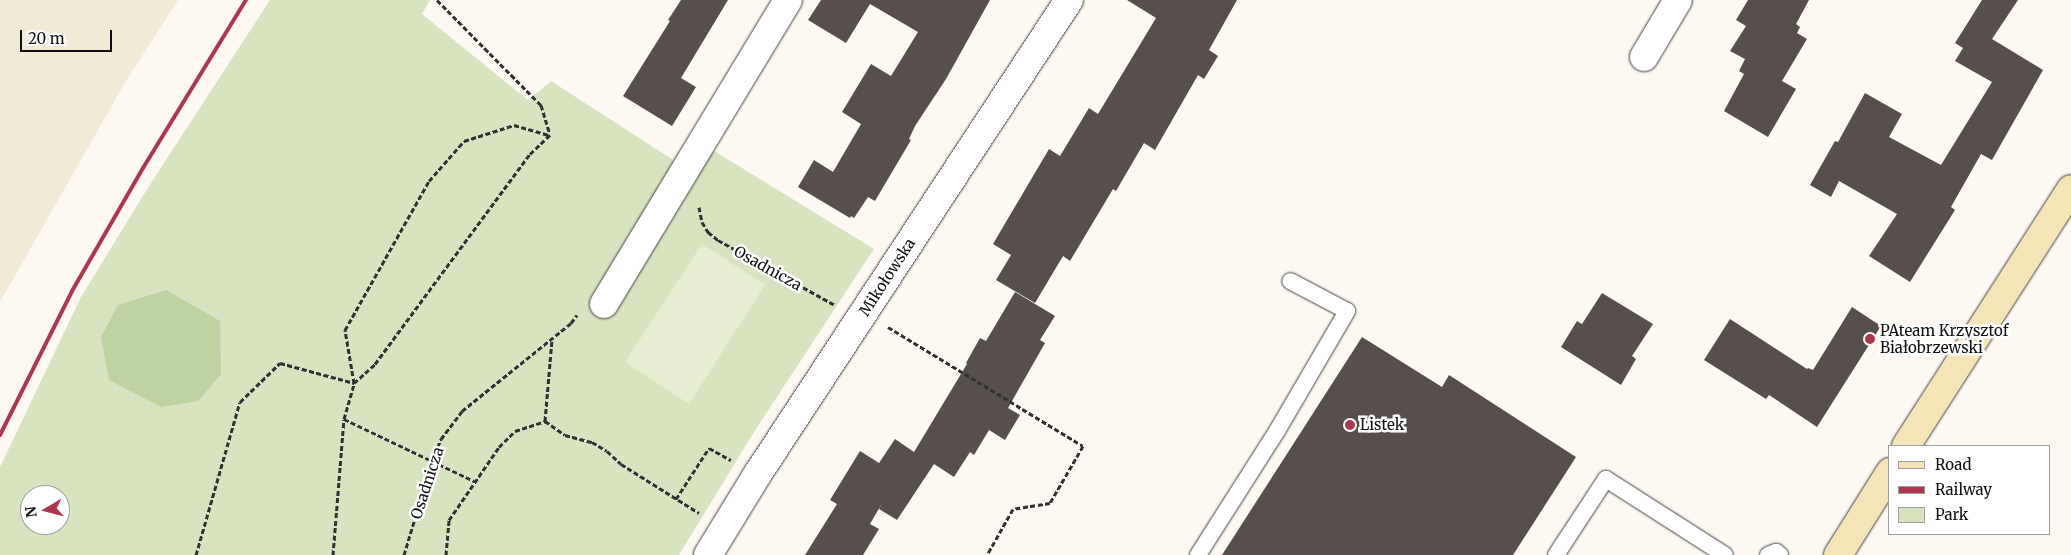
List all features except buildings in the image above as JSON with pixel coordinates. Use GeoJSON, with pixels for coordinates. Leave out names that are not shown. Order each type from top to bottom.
{"type":"FeatureCollection","features":[{"type":"Feature","properties":{"kind":"main road"},"geometry":{"type":"LineString","coordinates":[[1907,445],[2071,189]]}},
{"type":"Feature","properties":{"kind":"main road"},"geometry":{"type":"LineString","coordinates":[[1838,555],[1888,475]]}},
{"type":"Feature","properties":{"kind":"street"},"geometry":{"type":"LineString","coordinates":[[604,304],[788,0]]}},
{"type":"Feature","properties":{"kind":"street","name":"Mikołowska"},"geometry":{"type":"LineString","coordinates":[[708,555],[757,475],[1069,0]]}},
{"type":"Feature","properties":{"kind":"street"},"geometry":{"type":"LineString","coordinates":[[1644,57],[1678,0]]}},
{"type":"Feature","properties":{"kind":"lane"},"geometry":{"type":"LineString","coordinates":[[1198,555],[1277,431],[1347,311],[1290,281]]}},
{"type":"Feature","properties":{"kind":"lane"},"geometry":{"type":"LineString","coordinates":[[1556,555],[1606,479],[1725,555]]}},
{"type":"Feature","properties":{"kind":"lane"},"geometry":{"type":"LineString","coordinates":[[1768,555],[1776,552],[1780,555]]}},
{"type":"Feature","properties":{"kind":"path"},"geometry":{"type":"LineString","coordinates":[[437,0],[541,105],[550,135]]}},
{"type":"Feature","properties":{"kind":"path"},"geometry":{"type":"LineString","coordinates":[[333,555],[344,419],[354,382],[346,330],[429,180],[464,141],[514,125],[550,135]]}},
{"type":"Feature","properties":{"kind":"path"},"geometry":{"type":"LineString","coordinates":[[354,382],[375,364],[530,154],[550,135]]}},
{"type":"Feature","properties":{"kind":"path","name":"Osadnicza"},"geometry":{"type":"LineString","coordinates":[[699,202],[702,222],[708,232],[718,240],[862,316],[1083,446],[1050,503],[1013,509],[987,555]]}},
{"type":"Feature","properties":{"kind":"path","name":"Osadnicza"},"geometry":{"type":"LineString","coordinates":[[404,555],[432,461],[441,439],[462,411],[552,339],[545,421]]}},
{"type":"Feature","properties":{"kind":"path"},"geometry":{"type":"LineString","coordinates":[[196,555],[240,402],[280,363],[354,382]]}},
{"type":"Feature","properties":{"kind":"path"},"geometry":{"type":"LineString","coordinates":[[344,419],[474,481]]}},
{"type":"Feature","properties":{"kind":"path"},"geometry":{"type":"LineString","coordinates":[[446,555],[449,520],[499,447],[515,431],[545,421],[565,435],[592,442],[607,451],[621,464],[723,528]]}},
{"type":"Feature","properties":{"kind":"path"},"geometry":{"type":"LineString","coordinates":[[676,498],[709,448],[757,475]]}},
{"type":"Feature","properties":{"kind":"shaded area"},"geometry":{"type":"Polygon","coordinates":[[[0,0],[178,0],[126,81],[0,302],[0,0]]]}},
{"type":"Feature","properties":{"kind":"green space"},"geometry":{"type":"Polygon","coordinates":[[[270,0],[430,0],[422,14],[528,100],[551,81],[695,174],[711,149],[874,249],[754,432],[679,555],[0,555],[0,467],[81,297],[149,186],[270,0]]]}},
{"type":"Feature","properties":{"kind":"green space"},"geometry":{"type":"Polygon","coordinates":[[[702,244],[765,285],[689,404],[625,362],[702,244]]]}},
{"type":"Feature","properties":{"kind":"green space"},"geometry":{"type":"Polygon","coordinates":[[[166,290],[220,321],[221,374],[198,401],[161,407],[109,380],[101,337],[118,305],[166,290]]]}},
{"type":"Feature","properties":{"kind":"railway"},"geometry":{"type":"LineString","coordinates":[[0,435],[72,291],[143,168],[246,0]]}},
{"type":"Feature","properties":{"kind":"place","name":"PAteam Krzysztof Białobrzewski"},"geometry":{"type":"Point","coordinates":[1870,339]}},
{"type":"Feature","properties":{"kind":"place","name":"Listek"},"geometry":{"type":"Point","coordinates":[1350,425]}}]}
